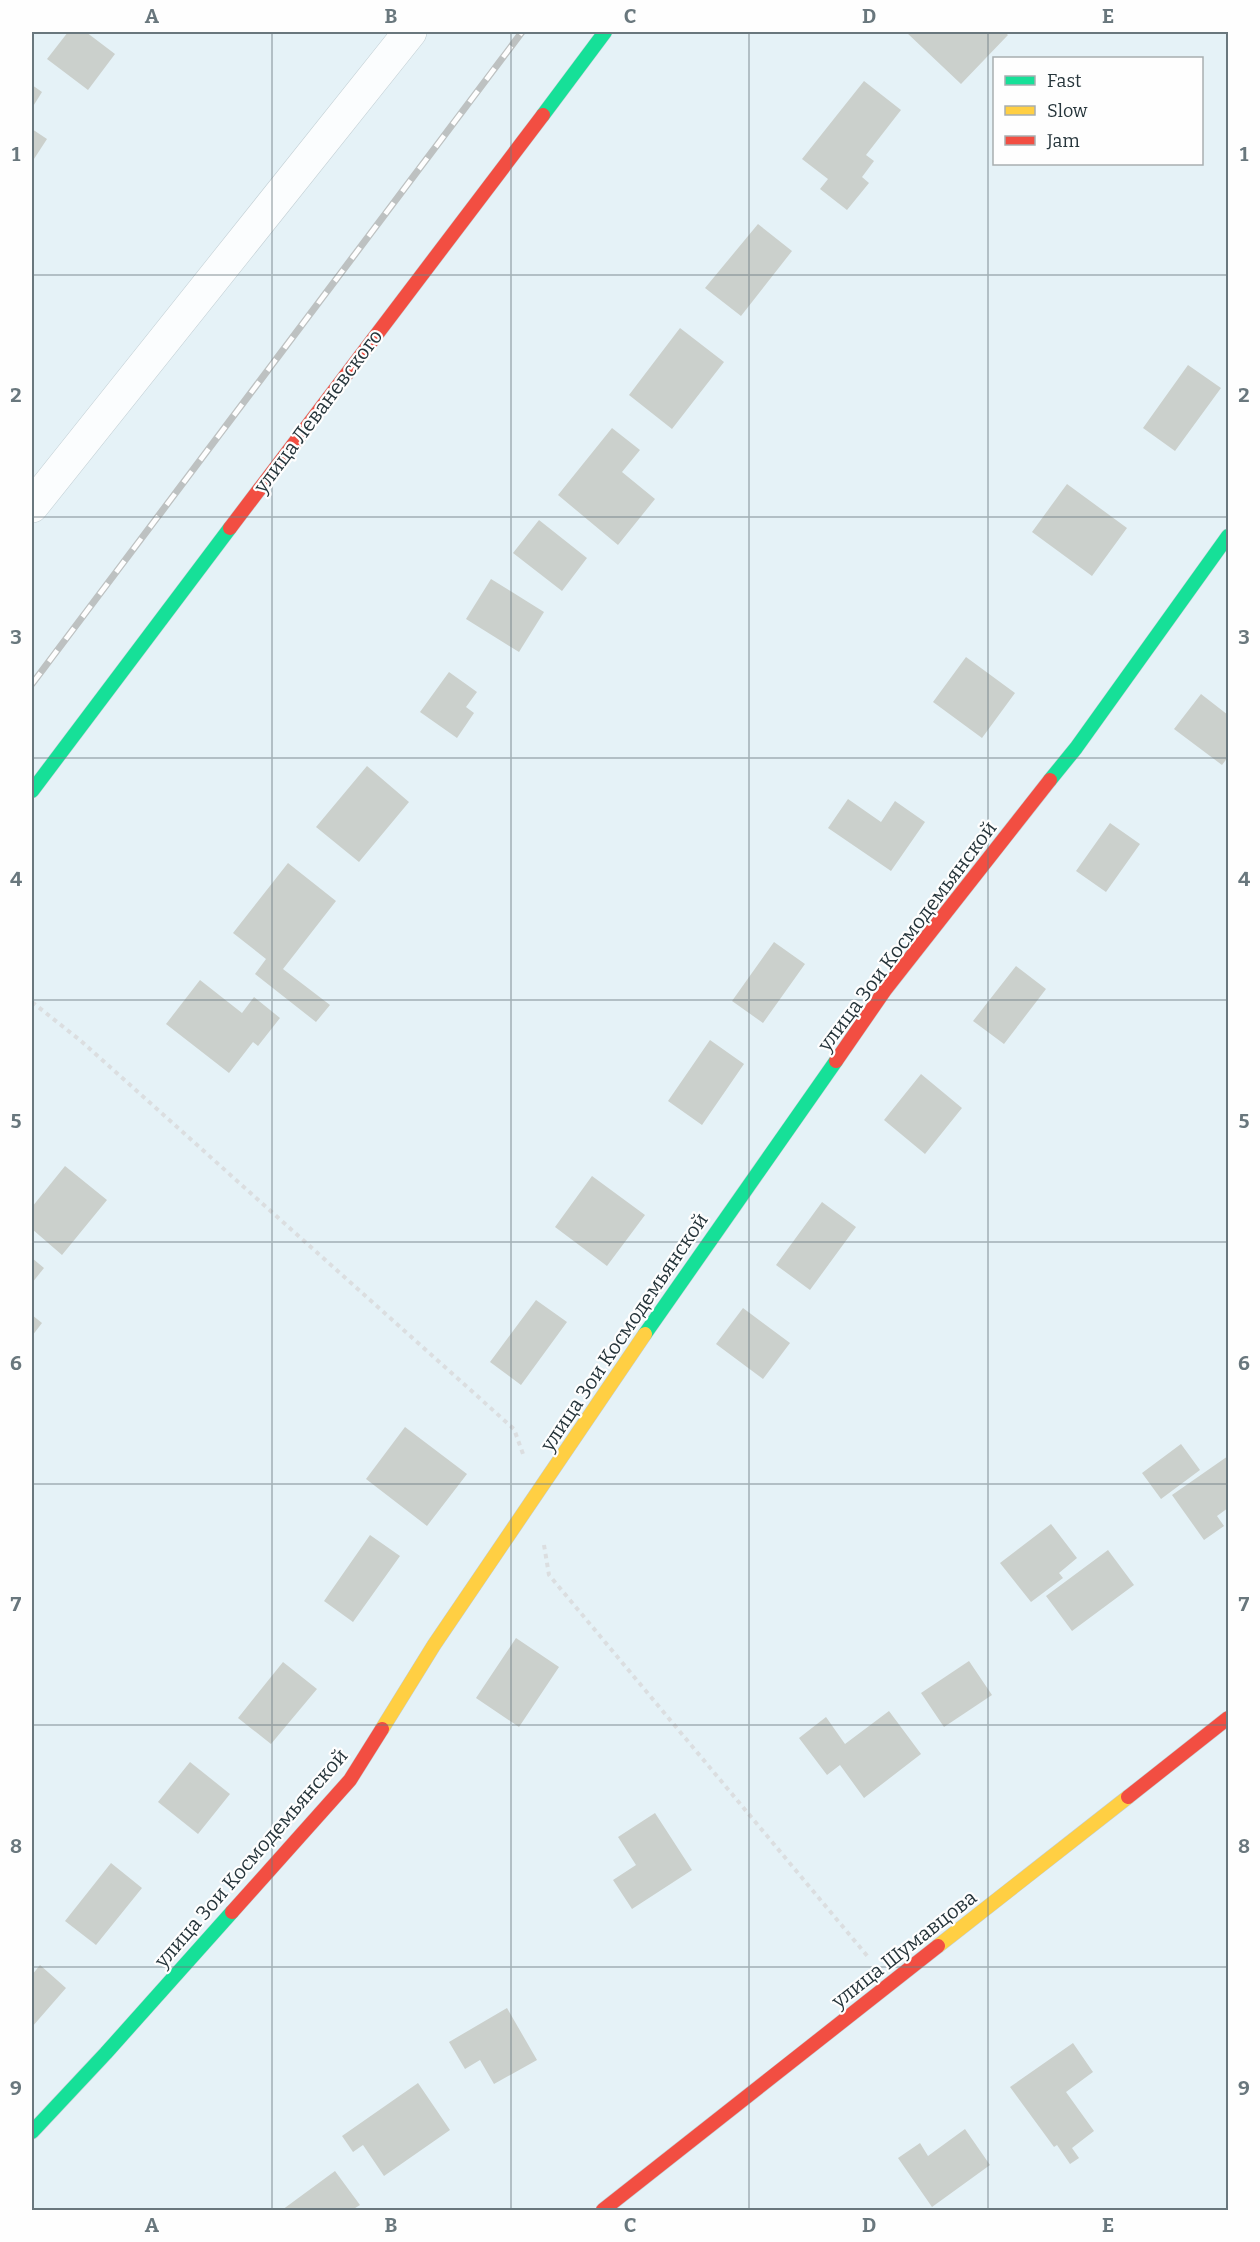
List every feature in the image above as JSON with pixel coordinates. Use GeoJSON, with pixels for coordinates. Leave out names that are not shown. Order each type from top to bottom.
{"type":"FeatureCollection","features":[{"type":"Feature","properties":{"kind":"street"},"geometry":{"type":"LineString","coordinates":[[32,507],[410,32]]}},
{"type":"Feature","properties":{"kind":"street","name":"улица Леваневского"},"geometry":{"type":"LineString","coordinates":[[32,791],[605,32]]}},
{"type":"Feature","properties":{"kind":"street","name":"улица Зои Космодемьянской"},"geometry":{"type":"LineString","coordinates":[[32,2132],[106,2053],[350,1780],[434,1645],[656,1318],[885,990],[1076,748],[1228,536]]}},
{"type":"Feature","properties":{"kind":"street","name":"улица Шумавцова"},"geometry":{"type":"LineString","coordinates":[[603,2211],[1228,1718]]}},
{"type":"Feature","properties":{"kind":"path"},"geometry":{"type":"LineString","coordinates":[[32,1002],[90,1049],[514,1429],[537,1493],[549,1575],[860,1947],[888,1986]]}},
{"type":"Feature","properties":{"kind":"building"},"geometry":{"type":"Polygon","coordinates":[[[68,32],[86,32],[115,54],[88,90],[47,59],[68,32]]]}},
{"type":"Feature","properties":{"kind":"building"},"geometry":{"type":"Polygon","coordinates":[[[906,32],[1005,32],[1008,35],[961,84],[906,32]]]}},
{"type":"Feature","properties":{"kind":"building"},"geometry":{"type":"Polygon","coordinates":[[[864,81],[901,110],[866,155],[874,161],[862,177],[869,183],[847,210],[820,189],[828,179],[802,159],[864,81]]]}},
{"type":"Feature","properties":{"kind":"building"},"geometry":{"type":"Polygon","coordinates":[[[32,85],[42,92],[32,108],[32,85]]]}},
{"type":"Feature","properties":{"kind":"building"},"geometry":{"type":"Polygon","coordinates":[[[32,129],[47,139],[32,162],[32,129]]]}},
{"type":"Feature","properties":{"kind":"building"},"geometry":{"type":"Polygon","coordinates":[[[758,224],[792,251],[741,316],[705,288],[758,224]]]}},
{"type":"Feature","properties":{"kind":"building"},"geometry":{"type":"Polygon","coordinates":[[[680,328],[724,362],[672,429],[629,395],[680,328]]]}},
{"type":"Feature","properties":{"kind":"building"},"geometry":{"type":"Polygon","coordinates":[[[1188,365],[1221,388],[1175,451],[1143,428],[1188,365]]]}},
{"type":"Feature","properties":{"kind":"building"},"geometry":{"type":"Polygon","coordinates":[[[612,428],[640,450],[622,472],[655,499],[618,545],[558,495],[612,428]]]}},
{"type":"Feature","properties":{"kind":"building"},"geometry":{"type":"Polygon","coordinates":[[[1067,484],[1127,528],[1092,576],[1032,532],[1067,484]]]}},
{"type":"Feature","properties":{"kind":"building"},"geometry":{"type":"Polygon","coordinates":[[[539,520],[587,558],[562,591],[513,553],[539,520]]]}},
{"type":"Feature","properties":{"kind":"building"},"geometry":{"type":"Polygon","coordinates":[[[491,579],[544,612],[519,652],[466,619],[491,579]]]}},
{"type":"Feature","properties":{"kind":"building"},"geometry":{"type":"Polygon","coordinates":[[[966,657],[1015,693],[982,738],[933,702],[966,657]]]}},
{"type":"Feature","properties":{"kind":"building"},"geometry":{"type":"Polygon","coordinates":[[[449,672],[477,692],[466,707],[474,713],[457,738],[420,712],[449,672]]]}},
{"type":"Feature","properties":{"kind":"building"},"geometry":{"type":"Polygon","coordinates":[[[1201,694],[1228,715],[1228,757],[1222,765],[1174,729],[1201,694]]]}},
{"type":"Feature","properties":{"kind":"building"},"geometry":{"type":"Polygon","coordinates":[[[367,766],[409,802],[359,862],[316,827],[367,766]]]}},
{"type":"Feature","properties":{"kind":"building"},"geometry":{"type":"Polygon","coordinates":[[[848,799],[881,822],[895,801],[925,822],[891,871],[828,828],[848,799]]]}},
{"type":"Feature","properties":{"kind":"building"},"geometry":{"type":"Polygon","coordinates":[[[1110,823],[1140,844],[1106,892],[1076,871],[1110,823]]]}},
{"type":"Feature","properties":{"kind":"building"},"geometry":{"type":"Polygon","coordinates":[[[288,863],[336,901],[283,969],[330,1005],[316,1022],[255,974],[266,959],[233,933],[288,863]]]}},
{"type":"Feature","properties":{"kind":"building"},"geometry":{"type":"Polygon","coordinates":[[[774,942],[805,964],[763,1023],[732,1001],[774,942]]]}},
{"type":"Feature","properties":{"kind":"building"},"geometry":{"type":"Polygon","coordinates":[[[1016,966],[1046,989],[1004,1044],[973,1021],[1016,966]]]}},
{"type":"Feature","properties":{"kind":"building"},"geometry":{"type":"Polygon","coordinates":[[[200,980],[242,1013],[254,997],[280,1018],[258,1046],[253,1042],[229,1073],[166,1024],[200,980]]]}},
{"type":"Feature","properties":{"kind":"building"},"geometry":{"type":"Polygon","coordinates":[[[710,1040],[744,1064],[702,1125],[668,1101],[710,1040]]]}},
{"type":"Feature","properties":{"kind":"building"},"geometry":{"type":"Polygon","coordinates":[[[921,1074],[962,1108],[925,1154],[884,1120],[921,1074]]]}},
{"type":"Feature","properties":{"kind":"building"},"geometry":{"type":"Polygon","coordinates":[[[65,1166],[107,1200],[62,1255],[32,1229],[32,1207],[65,1166]]]}},
{"type":"Feature","properties":{"kind":"building"},"geometry":{"type":"Polygon","coordinates":[[[592,1176],[645,1215],[607,1266],[555,1227],[592,1176]]]}},
{"type":"Feature","properties":{"kind":"building"},"geometry":{"type":"Polygon","coordinates":[[[822,1202],[856,1227],[810,1290],[776,1265],[822,1202]]]}},
{"type":"Feature","properties":{"kind":"building"},"geometry":{"type":"Polygon","coordinates":[[[32,1258],[44,1268],[32,1283],[32,1258]]]}},
{"type":"Feature","properties":{"kind":"building"},"geometry":{"type":"Polygon","coordinates":[[[536,1300],[567,1322],[521,1385],[490,1362],[536,1300]]]}},
{"type":"Feature","properties":{"kind":"building"},"geometry":{"type":"Polygon","coordinates":[[[743,1308],[790,1343],[763,1379],[716,1344],[743,1308]]]}},
{"type":"Feature","properties":{"kind":"building"},"geometry":{"type":"Polygon","coordinates":[[[32,1315],[42,1323],[32,1336],[32,1315]]]}},
{"type":"Feature","properties":{"kind":"building"},"geometry":{"type":"Polygon","coordinates":[[[405,1427],[467,1474],[427,1526],[366,1479],[405,1427]]]}},
{"type":"Feature","properties":{"kind":"building"},"geometry":{"type":"Polygon","coordinates":[[[1181,1444],[1200,1470],[1161,1499],[1142,1473],[1181,1444]]]}},
{"type":"Feature","properties":{"kind":"building"},"geometry":{"type":"Polygon","coordinates":[[[1228,1456],[1228,1508],[1217,1516],[1224,1526],[1204,1540],[1172,1495],[1228,1456]]]}},
{"type":"Feature","properties":{"kind":"building"},"geometry":{"type":"Polygon","coordinates":[[[1051,1524],[1077,1558],[1059,1573],[1063,1578],[1031,1602],[1000,1563],[1051,1524]]]}},
{"type":"Feature","properties":{"kind":"building"},"geometry":{"type":"Polygon","coordinates":[[[370,1535],[400,1556],[353,1622],[324,1601],[370,1535]]]}},
{"type":"Feature","properties":{"kind":"building"},"geometry":{"type":"Polygon","coordinates":[[[1108,1550],[1134,1585],[1072,1631],[1046,1596],[1108,1550]]]}},
{"type":"Feature","properties":{"kind":"building"},"geometry":{"type":"Polygon","coordinates":[[[516,1638],[559,1667],[519,1727],[476,1698],[516,1638]]]}},
{"type":"Feature","properties":{"kind":"building"},"geometry":{"type":"Polygon","coordinates":[[[969,1661],[992,1695],[944,1727],[921,1693],[969,1661]]]}},
{"type":"Feature","properties":{"kind":"building"},"geometry":{"type":"Polygon","coordinates":[[[283,1662],[317,1689],[271,1744],[238,1718],[283,1662]]]}},
{"type":"Feature","properties":{"kind":"building"},"geometry":{"type":"Polygon","coordinates":[[[889,1711],[921,1754],[864,1798],[840,1765],[827,1775],[799,1738],[826,1717],[845,1744],[889,1711]]]}},
{"type":"Feature","properties":{"kind":"building"},"geometry":{"type":"Polygon","coordinates":[[[190,1762],[230,1794],[198,1834],[158,1802],[190,1762]]]}},
{"type":"Feature","properties":{"kind":"building"},"geometry":{"type":"Polygon","coordinates":[[[655,1813],[692,1870],[632,1909],[613,1880],[636,1865],[618,1837],[655,1813]]]}},
{"type":"Feature","properties":{"kind":"building"},"geometry":{"type":"Polygon","coordinates":[[[111,1863],[142,1888],[96,1945],[65,1921],[111,1863]]]}},
{"type":"Feature","properties":{"kind":"building"},"geometry":{"type":"Polygon","coordinates":[[[40,1965],[66,1988],[32,2027],[32,1975],[40,1965]]]}},
{"type":"Feature","properties":{"kind":"building"},"geometry":{"type":"Polygon","coordinates":[[[507,2008],[537,2060],[494,2084],[480,2060],[465,2069],[449,2042],[507,2008]]]}},
{"type":"Feature","properties":{"kind":"building"},"geometry":{"type":"Polygon","coordinates":[[[1073,2043],[1093,2072],[1066,2092],[1094,2131],[1072,2148],[1079,2158],[1070,2164],[1057,2145],[1054,2147],[1010,2087],[1073,2043]]]}},
{"type":"Feature","properties":{"kind":"building"},"geometry":{"type":"Polygon","coordinates":[[[418,2083],[450,2130],[384,2176],[363,2145],[353,2152],[342,2136],[418,2083]]]}},
{"type":"Feature","properties":{"kind":"building"},"geometry":{"type":"Polygon","coordinates":[[[965,2129],[990,2165],[932,2207],[898,2158],[920,2143],[928,2156],[965,2129]]]}},
{"type":"Feature","properties":{"kind":"building"},"geometry":{"type":"Polygon","coordinates":[[[335,2171],[360,2205],[352,2210],[282,2210],[335,2171]]]}},
{"type":"Feature","properties":{"kind":"railway"},"geometry":{"type":"LineString","coordinates":[[32,684],[522,32]]}},
{"type":"Feature","properties":{"kind":"traffic: fast"},"geometry":{"type":"LineString","coordinates":[[543,115],[605,32]]}},
{"type":"Feature","properties":{"kind":"traffic: fast"},"geometry":{"type":"LineString","coordinates":[[32,791],[230,528]]}},
{"type":"Feature","properties":{"kind":"traffic: fast"},"geometry":{"type":"LineString","coordinates":[[1050,780],[1076,748],[1228,536]]}},
{"type":"Feature","properties":{"kind":"traffic: fast"},"geometry":{"type":"LineString","coordinates":[[645,1334],[836,1061]]}},
{"type":"Feature","properties":{"kind":"traffic: fast"},"geometry":{"type":"LineString","coordinates":[[32,2132],[232,1912]]}},
{"type":"Feature","properties":{"kind":"traffic: slow"},"geometry":{"type":"LineString","coordinates":[[382,1729],[434,1645],[645,1334]]}},
{"type":"Feature","properties":{"kind":"traffic: slow"},"geometry":{"type":"LineString","coordinates":[[938,1946],[1128,1797]]}},
{"type":"Feature","properties":{"kind":"traffic: jam"},"geometry":{"type":"LineString","coordinates":[[230,528],[543,115]]}},
{"type":"Feature","properties":{"kind":"traffic: jam"},"geometry":{"type":"LineString","coordinates":[[836,1061],[885,990],[1050,780]]}},
{"type":"Feature","properties":{"kind":"traffic: jam"},"geometry":{"type":"LineString","coordinates":[[1128,1797],[1228,1718]]}},
{"type":"Feature","properties":{"kind":"traffic: jam"},"geometry":{"type":"LineString","coordinates":[[232,1912],[350,1780],[382,1729]]}},
{"type":"Feature","properties":{"kind":"traffic: jam"},"geometry":{"type":"LineString","coordinates":[[603,2210],[938,1946]]}}]}
